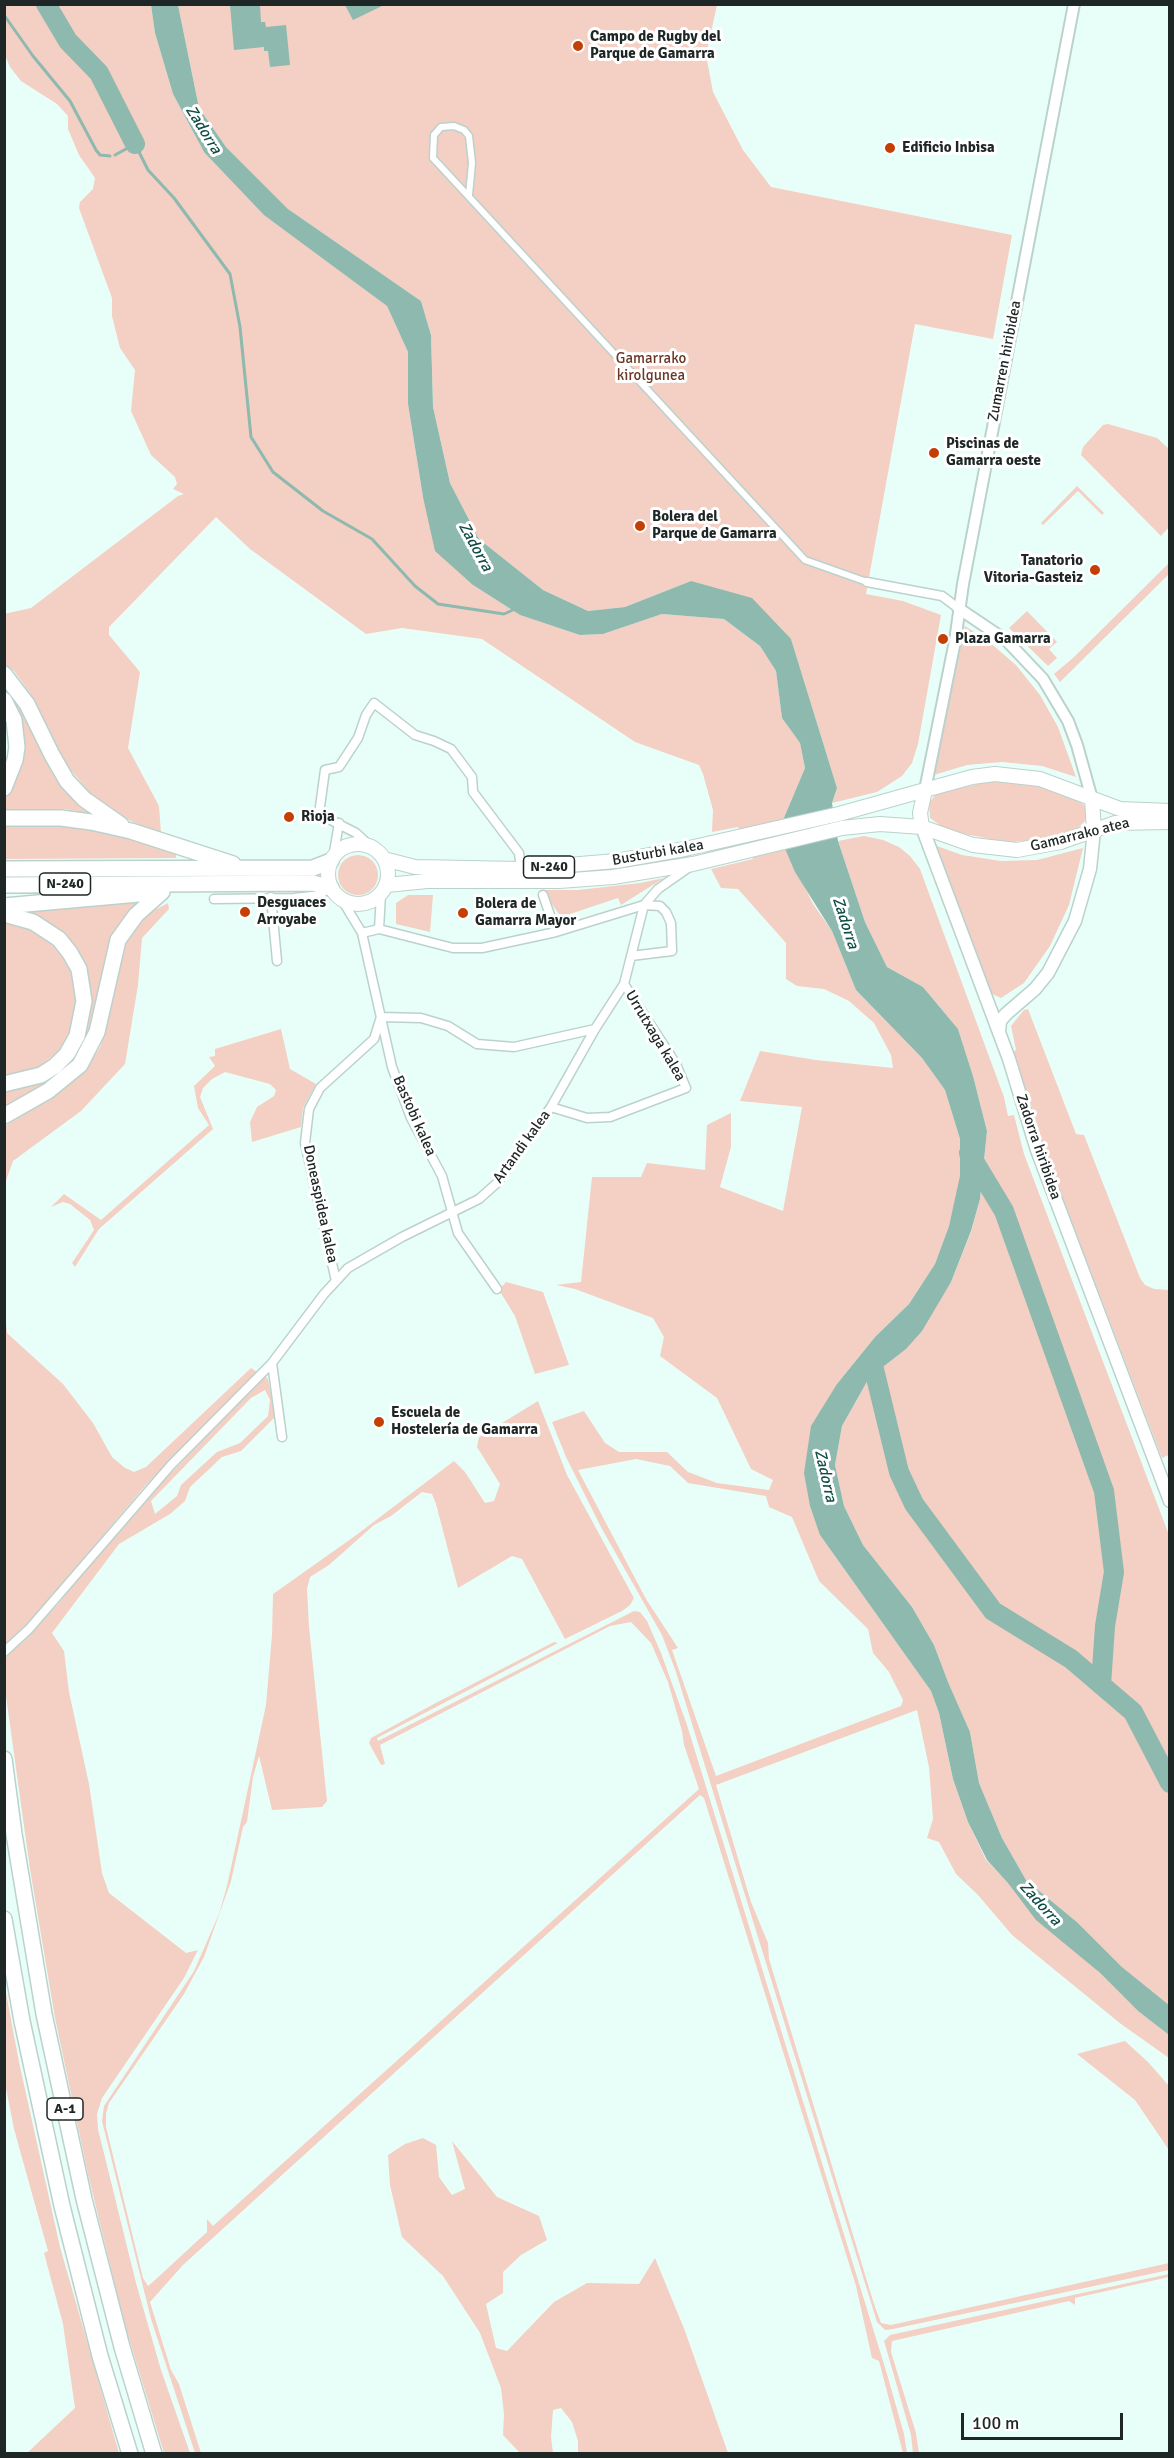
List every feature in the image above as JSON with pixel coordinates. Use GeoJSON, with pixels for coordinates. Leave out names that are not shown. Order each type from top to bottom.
{"type":"FeatureCollection","features":[{"type":"Feature","properties":{"kind":"highway"},"geometry":{"type":"LineString","coordinates":[[4,674],[27,704],[67,781],[84,799],[131,831]]}},
{"type":"Feature","properties":{"kind":"highway"},"geometry":{"type":"LineString","coordinates":[[4,700],[14,720],[17,741],[15,760],[4,788]]}},
{"type":"Feature","properties":{"kind":"highway"},"geometry":{"type":"LineString","coordinates":[[4,818],[61,818],[131,831],[247,868]]}},
{"type":"Feature","properties":{"kind":"highway","name":"N-240"},"geometry":{"type":"LineString","coordinates":[[4,869],[313,868],[332,860]]}},
{"type":"Feature","properties":{"kind":"highway","name":"N-240"},"geometry":{"type":"LineString","coordinates":[[4,885],[313,883],[329,887]]}},
{"type":"Feature","properties":{"kind":"highway"},"geometry":{"type":"LineString","coordinates":[[4,906],[162,892],[199,884]]}},
{"type":"Feature","properties":{"kind":"highway"},"geometry":{"type":"LineString","coordinates":[[4,1116],[48,1090],[80,1065],[97,1032],[118,940],[136,915],[162,892]]}},
{"type":"Feature","properties":{"kind":"highway"},"geometry":{"type":"LineString","coordinates":[[4,914],[33,922],[59,939],[79,969],[84,1001],[77,1036],[67,1054],[41,1075],[4,1084]]}},
{"type":"Feature","properties":{"kind":"highway","name":"A-1"},"geometry":{"type":"LineString","coordinates":[[4,1759],[44,2014],[84,2199],[122,2346],[154,2454]]}},
{"type":"Feature","properties":{"kind":"highway","name":"A-1"},"geometry":{"type":"LineString","coordinates":[[4,1919],[22,2021],[62,2206],[100,2356],[130,2454]]}},
{"type":"Feature","properties":{"kind":"main road","name":"Gamarrako atea"},"geometry":{"type":"LineString","coordinates":[[925,790],[972,777],[995,774],[1022,776],[1051,782],[1120,809],[1170,811]]}},
{"type":"Feature","properties":{"kind":"main road","name":"Busturbi kalea"},"geometry":{"type":"LineString","coordinates":[[384,859],[415,867],[616,861],[714,843],[839,814],[925,790]]}},
{"type":"Feature","properties":{"kind":"main road","name":"Zadorra hiribidea"},"geometry":{"type":"LineString","coordinates":[[925,790],[920,813],[922,827],[1015,1078],[1036,1150],[1165,1475],[1170,1501]]}},
{"type":"Feature","properties":{"kind":"main road"},"geometry":{"type":"LineString","coordinates":[[999,1035],[1000,1022],[1015,1005],[1035,989],[1048,973],[1075,921],[1090,868],[1094,830],[1092,799]]}},
{"type":"Feature","properties":{"kind":"main road","name":"Gamarrako atea"},"geometry":{"type":"LineString","coordinates":[[922,827],[973,845],[1017,850],[1046,846],[1115,823],[1170,822]]}},
{"type":"Feature","properties":{"kind":"main road","name":"Busturbi kalea"},"geometry":{"type":"LineString","coordinates":[[384,889],[427,881],[602,878],[693,864],[842,828],[880,824],[922,827]]}},
{"type":"Feature","properties":{"kind":"main road","name":"N-240"},"geometry":{"type":"LineString","coordinates":[[332,860],[340,850],[349,845],[360,844],[370,846],[384,859]]}},
{"type":"Feature","properties":{"kind":"main road"},"geometry":{"type":"LineString","coordinates":[[384,859],[388,867],[384,889]]}},
{"type":"Feature","properties":{"kind":"main road"},"geometry":{"type":"LineString","coordinates":[[332,860],[328,874],[329,887],[342,900]]}},
{"type":"Feature","properties":{"kind":"main road","name":"N-240"},"geometry":{"type":"LineString","coordinates":[[342,900],[352,904],[363,904],[373,900],[384,889]]}},
{"type":"Feature","properties":{"kind":"main road"},"geometry":{"type":"LineString","coordinates":[[986,1001],[994,1006],[1015,1005]]}},
{"type":"Feature","properties":{"kind":"street","name":"Zumarren hiribidea"},"geometry":{"type":"LineString","coordinates":[[925,790],[1074,4]]}},
{"type":"Feature","properties":{"kind":"street"},"geometry":{"type":"LineString","coordinates":[[469,195],[472,163],[469,136],[464,130],[454,126],[441,127],[434,135],[434,158],[805,560],[867,582],[942,596],[1007,641],[1043,679],[1068,721],[1084,765],[1092,799]]}},
{"type":"Feature","properties":{"kind":"street"},"geometry":{"type":"LineString","coordinates":[[370,846],[356,833],[319,814],[325,770],[339,767],[358,738],[366,716],[374,703],[414,735],[451,749],[472,777],[473,792],[519,853],[520,864]]}},
{"type":"Feature","properties":{"kind":"street"},"geometry":{"type":"LineString","coordinates":[[332,860],[339,823]]}},
{"type":"Feature","properties":{"kind":"street"},"geometry":{"type":"LineString","coordinates":[[644,905],[658,889],[693,864]]}},
{"type":"Feature","properties":{"kind":"street"},"geometry":{"type":"LineString","coordinates":[[214,899],[294,898],[321,895],[329,887]]}},
{"type":"Feature","properties":{"kind":"street"},"geometry":{"type":"LineString","coordinates":[[379,929],[384,889]]}},
{"type":"Feature","properties":{"kind":"street"},"geometry":{"type":"LineString","coordinates":[[543,895],[556,932]]}},
{"type":"Feature","properties":{"kind":"street"},"geometry":{"type":"LineString","coordinates":[[271,897],[277,961]]}},
{"type":"Feature","properties":{"kind":"street","name":"Bastobi kalea"},"geometry":{"type":"LineString","coordinates":[[342,900],[362,933],[392,1067],[411,1118],[442,1176],[459,1233],[497,1289]]}},
{"type":"Feature","properties":{"kind":"street"},"geometry":{"type":"LineString","coordinates":[[362,933],[379,929],[453,948],[482,948],[556,932],[644,905],[660,906],[671,923],[672,951],[631,956]]}},
{"type":"Feature","properties":{"kind":"street","name":"Artandi kalea"},"geometry":{"type":"LineString","coordinates":[[4,1652],[29,1629],[171,1465],[272,1363],[324,1294],[348,1268],[393,1242],[479,1199],[497,1184],[551,1107],[595,1029],[624,984],[644,905]]}},
{"type":"Feature","properties":{"kind":"street","name":"Urrutxaga kalea"},"geometry":{"type":"LineString","coordinates":[[551,1107],[587,1118],[610,1117],[687,1088],[676,1064],[624,984]]}},
{"type":"Feature","properties":{"kind":"street"},"geometry":{"type":"LineString","coordinates":[[382,1017],[421,1018],[448,1026],[477,1044],[514,1047],[595,1029]]}},
{"type":"Feature","properties":{"kind":"street","name":"Doneaspidea kalea"},"geometry":{"type":"LineString","coordinates":[[336,1281],[306,1143],[309,1109],[320,1088],[374,1039],[382,1017]]}},
{"type":"Feature","properties":{"kind":"street"},"geometry":{"type":"LineString","coordinates":[[272,1363],[282,1437]]}},
{"type":"Feature","properties":{"kind":"green space"},"geometry":{"type":"Polygon","coordinates":[[[5,5],[151,5],[155,33],[173,94],[204,152],[326,260],[387,306],[408,352],[408,404],[423,497],[473,585],[520,615],[581,635],[603,634],[662,614],[724,619],[760,646],[776,671],[782,718],[800,743],[805,768],[778,832],[813,904],[832,931],[856,990],[922,1058],[945,1090],[960,1139],[961,1176],[949,1226],[935,1264],[909,1304],[875,1337],[837,1384],[820,1535],[931,1691],[939,1713],[953,1779],[968,1822],[986,1860],[1138,2011],[1169,2035],[1169,2058],[1121,2024],[1012,1935],[978,1895],[956,1874],[939,1842],[927,1838],[933,1819],[929,1767],[917,1710],[716,1785],[751,1902],[768,1943],[769,1959],[881,2323],[891,2325],[1169,2263],[1169,2270],[893,2329],[885,2330],[877,2322],[676,1672],[662,1635],[602,1529],[566,1457],[552,1422],[584,1411],[605,1443],[619,1452],[667,1452],[688,1472],[717,1483],[769,1490],[773,1480],[751,1469],[717,1398],[660,1356],[664,1337],[653,1318],[575,1289],[556,1285],[581,1282],[592,1177],[641,1177],[647,1163],[705,1170],[707,1125],[731,1113],[731,1147],[720,1187],[783,1211],[802,1107],[740,1101],[760,1051],[816,1060],[893,1068],[891,1055],[874,1023],[849,1001],[824,989],[797,986],[786,979],[786,943],[738,889],[721,888],[711,869],[753,859],[738,827],[712,832],[713,810],[699,765],[635,742],[482,639],[402,628],[366,634],[250,549],[216,517],[109,627],[109,635],[140,672],[128,748],[159,806],[161,833],[147,829],[117,814],[91,794],[68,767],[49,735],[30,693],[14,671],[5,664],[4,614],[31,608],[178,496],[184,494],[173,489],[177,484],[175,477],[151,455],[131,411],[135,370],[120,348],[112,316],[112,298],[79,208],[80,202],[93,189],[95,178],[79,155],[68,129],[68,116],[57,104],[21,81],[10,67],[5,55],[5,5]],[[636,1459],[578,1470],[646,1599],[678,1648],[672,1650],[716,1776],[901,1706],[903,1700],[889,1672],[873,1653],[868,1629],[819,1581],[792,1517],[769,1507],[766,1496],[688,1483],[670,1466],[636,1459]]]}},
{"type":"Feature","properties":{"kind":"green space","name":"Gamarrako kirolgunea"},"geometry":{"type":"Polygon","coordinates":[[[178,5],[717,5],[706,55],[713,92],[743,150],[771,187],[1012,235],[993,339],[915,324],[866,594],[903,601],[941,615],[918,744],[912,763],[902,776],[877,792],[832,803],[837,788],[791,639],[691,581],[625,607],[588,611],[543,590],[479,539],[450,483],[433,407],[431,335],[421,301],[288,209],[226,147],[199,108],[178,5]]]}},
{"type":"Feature","properties":{"kind":"green space"},"geometry":{"type":"Polygon","coordinates":[[[1108,424],[1157,438],[1169,449],[1169,527],[1161,536],[1081,455],[1083,447],[1103,425],[1108,424]]]}},
{"type":"Feature","properties":{"kind":"green space"},"geometry":{"type":"Polygon","coordinates":[[[1077,486],[1104,513],[1102,515],[1078,491],[1043,525],[1041,523],[1077,486]]]}},
{"type":"Feature","properties":{"kind":"green space"},"geometry":{"type":"Polygon","coordinates":[[[1169,563],[1169,574],[1060,682],[1054,674],[1169,563]]]}},
{"type":"Feature","properties":{"kind":"green space"},"geometry":{"type":"Polygon","coordinates":[[[1027,611],[1057,642],[1049,649],[1057,658],[1048,666],[1009,628],[1027,611]]]}},
{"type":"Feature","properties":{"kind":"green space"},"geometry":{"type":"Polygon","coordinates":[[[965,626],[988,641],[1016,665],[1040,695],[1058,727],[1076,777],[1042,766],[1002,762],[967,765],[934,775],[965,626]]]}},
{"type":"Feature","properties":{"kind":"green space"},"geometry":{"type":"Polygon","coordinates":[[[4,681],[83,806],[92,814],[65,809],[5,810],[5,798],[19,773],[23,754],[5,693],[4,681]]]}},
{"type":"Feature","properties":{"kind":"green space"},"geometry":{"type":"Polygon","coordinates":[[[986,782],[1017,782],[1047,788],[1073,798],[1084,805],[1087,813],[1085,821],[1078,828],[1059,835],[1030,841],[1005,842],[965,834],[941,826],[930,818],[929,803],[936,794],[986,782]]]}},
{"type":"Feature","properties":{"kind":"green space"},"geometry":{"type":"Polygon","coordinates":[[[27,821],[98,829],[176,854],[176,858],[5,859],[5,824],[27,821]]]}},
{"type":"Feature","properties":{"kind":"green space"},"geometry":{"type":"Polygon","coordinates":[[[864,836],[883,840],[899,847],[920,869],[1004,1097],[1008,1116],[1014,1115],[1024,1154],[1169,1535],[1169,2005],[1122,1967],[1078,1923],[1026,1880],[1002,1838],[979,1783],[970,1732],[934,1645],[912,1607],[863,1545],[844,1506],[835,1465],[842,1426],[869,1378],[906,1349],[951,1282],[971,1232],[980,1199],[987,1131],[958,1029],[923,987],[887,967],[865,922],[838,841],[864,836]]]}},
{"type":"Feature","properties":{"kind":"green space"},"geometry":{"type":"Polygon","coordinates":[[[934,845],[962,855],[1001,861],[1037,860],[1083,848],[1069,905],[1050,946],[1024,983],[1001,998],[988,992],[934,845]]]}},
{"type":"Feature","properties":{"kind":"green space"},"geometry":{"type":"Polygon","coordinates":[[[358,855],[372,861],[378,875],[372,889],[358,895],[344,889],[338,875],[344,861],[358,855]]]}},
{"type":"Feature","properties":{"kind":"green space"},"geometry":{"type":"Polygon","coordinates":[[[664,878],[621,905],[618,898],[561,917],[542,890],[578,890],[664,878]]]}},
{"type":"Feature","properties":{"kind":"green space"},"geometry":{"type":"Polygon","coordinates":[[[408,895],[433,895],[430,932],[396,924],[396,903],[408,895]]]}},
{"type":"Feature","properties":{"kind":"green space"},"geometry":{"type":"Polygon","coordinates":[[[144,898],[123,921],[91,1038],[67,1071],[5,1111],[4,1089],[30,1085],[46,1078],[80,1045],[90,1016],[91,991],[86,971],[64,936],[50,924],[26,912],[144,898]]]}},
{"type":"Feature","properties":{"kind":"green space"},"geometry":{"type":"Polygon","coordinates":[[[168,903],[169,909],[142,938],[138,985],[125,1064],[81,1111],[13,1161],[5,1184],[5,1126],[57,1094],[77,1078],[90,1063],[106,1031],[120,961],[127,941],[139,922],[168,903]]]}},
{"type":"Feature","properties":{"kind":"green space"},"geometry":{"type":"Polygon","coordinates":[[[4,922],[32,929],[53,942],[67,960],[78,998],[76,1018],[68,1040],[59,1051],[35,1070],[4,1078],[4,922]]]}},
{"type":"Feature","properties":{"kind":"green space"},"geometry":{"type":"Polygon","coordinates":[[[1028,1009],[1076,1134],[1084,1135],[1140,1278],[1145,1285],[1154,1289],[1169,1290],[1169,1455],[1162,1458],[1044,1149],[1013,1052],[1016,1050],[1011,1026],[1024,1010],[1028,1009]]]}},
{"type":"Feature","properties":{"kind":"green space"},"geometry":{"type":"Polygon","coordinates":[[[281,1029],[290,1069],[316,1084],[303,1108],[301,1127],[252,1142],[250,1122],[257,1107],[274,1096],[276,1090],[270,1084],[225,1072],[212,1079],[203,1088],[200,1097],[213,1129],[99,1229],[75,1267],[72,1263],[94,1230],[90,1220],[70,1204],[63,1202],[51,1207],[64,1194],[101,1220],[209,1125],[198,1108],[194,1086],[215,1066],[209,1057],[215,1056],[215,1049],[281,1029]]]}},
{"type":"Feature","properties":{"kind":"green space"},"geometry":{"type":"Polygon","coordinates":[[[506,1282],[543,1292],[569,1365],[535,1374],[515,1316],[499,1290],[506,1282]]]}},
{"type":"Feature","properties":{"kind":"green space"},"geometry":{"type":"Polygon","coordinates":[[[4,1300],[7,1333],[63,1384],[93,1423],[112,1457],[134,1472],[146,1467],[251,1368],[257,1372],[145,1486],[22,1631],[4,1648],[4,1300]]]}},
{"type":"Feature","properties":{"kind":"green space"},"geometry":{"type":"Polygon","coordinates":[[[265,1376],[268,1379],[275,1417],[241,1451],[222,1457],[190,1487],[185,1501],[170,1514],[119,1544],[52,1633],[64,1651],[69,1692],[89,1784],[102,1873],[109,1893],[186,1953],[198,1950],[184,1978],[102,2098],[97,2114],[98,2129],[136,2283],[161,2370],[190,2453],[164,2453],[124,2322],[88,2174],[55,2018],[30,1869],[5,1689],[4,1658],[24,1641],[59,1603],[111,1535],[265,1376]],[[265,1390],[251,1398],[151,1501],[155,1514],[177,1496],[181,1485],[217,1452],[240,1443],[268,1416],[270,1400],[265,1390]]]}},
{"type":"Feature","properties":{"kind":"green space"},"geometry":{"type":"Polygon","coordinates":[[[538,1401],[567,1475],[634,1598],[630,1605],[622,1611],[565,1639],[522,1559],[512,1556],[458,1588],[436,1504],[432,1494],[422,1492],[391,1516],[374,1525],[329,1565],[310,1577],[307,1589],[309,1627],[327,1801],[322,1807],[272,1810],[259,1756],[253,1777],[247,1822],[243,1827],[231,1881],[204,1957],[184,1994],[109,2103],[106,2114],[106,2127],[143,2278],[148,2286],[207,2232],[207,2219],[213,2226],[699,1789],[684,1745],[668,1682],[651,1643],[631,1622],[610,1626],[380,1745],[385,1764],[381,1765],[369,1743],[371,1738],[554,1642],[558,1643],[377,1738],[378,1741],[634,1611],[640,1612],[647,1621],[661,1653],[687,1725],[887,2374],[907,2453],[903,2453],[879,2361],[872,2358],[856,2286],[704,1798],[700,1795],[183,2265],[150,2302],[171,2370],[179,2384],[201,2453],[195,2453],[151,2319],[102,2121],[104,2106],[194,1971],[219,1914],[266,1705],[273,1594],[355,1536],[454,1461],[465,1472],[485,1503],[494,1501],[500,1484],[477,1447],[479,1437],[538,1401]]]}},
{"type":"Feature","properties":{"kind":"green space"},"geometry":{"type":"Polygon","coordinates":[[[4,1982],[19,2062],[60,2247],[119,2453],[27,2453],[75,2408],[63,2324],[44,2253],[48,2251],[14,2129],[5,2083],[4,1982]]]}},
{"type":"Feature","properties":{"kind":"green space"},"geometry":{"type":"Polygon","coordinates":[[[1125,2041],[1169,2086],[1169,2150],[1135,2100],[1077,2054],[1125,2041]]]}},
{"type":"Feature","properties":{"kind":"green space"},"geometry":{"type":"Polygon","coordinates":[[[423,2138],[436,2145],[439,2177],[452,2195],[465,2189],[452,2141],[497,2197],[539,2216],[547,2240],[521,2255],[503,2272],[503,2293],[486,2304],[496,2348],[507,2351],[554,2302],[587,2283],[639,2284],[655,2258],[685,2331],[728,2453],[578,2453],[578,2441],[572,2422],[561,2408],[553,2410],[551,2437],[553,2453],[520,2453],[503,2435],[504,2414],[501,2388],[480,2333],[443,2276],[402,2237],[390,2185],[388,2155],[405,2144],[423,2138]]]}},
{"type":"Feature","properties":{"kind":"green space"},"geometry":{"type":"Polygon","coordinates":[[[1169,2274],[1169,2277],[1075,2298],[1075,2305],[1069,2301],[892,2341],[891,2352],[916,2433],[919,2453],[913,2453],[911,2435],[884,2341],[890,2335],[1169,2274]]]}},
{"type":"Feature","properties":{"kind":"water"},"geometry":{"type":"Polygon","coordinates":[[[384,4],[353,20],[345,5],[384,4]]]}},
{"type":"Feature","properties":{"kind":"water","name":"Zadorra"},"geometry":{"type":"Polygon","coordinates":[[[151,5],[178,5],[199,108],[226,147],[288,209],[421,301],[431,335],[433,407],[450,483],[479,539],[543,590],[588,611],[625,607],[691,581],[752,598],[791,639],[837,788],[832,803],[838,841],[865,922],[887,967],[923,987],[958,1029],[987,1131],[980,1199],[971,1231],[951,1282],[922,1331],[906,1349],[869,1378],[842,1426],[835,1465],[844,1506],[863,1545],[912,1607],[934,1645],[970,1732],[979,1783],[1002,1838],[1026,1880],[1078,1923],[1122,1967],[1169,2005],[1169,2035],[1138,2011],[1099,1972],[1036,1920],[987,1860],[968,1822],[953,1779],[939,1713],[931,1691],[820,1535],[810,1506],[804,1473],[811,1426],[837,1384],[875,1337],[909,1304],[935,1264],[949,1226],[960,1176],[960,1139],[945,1090],[922,1058],[856,990],[832,931],[795,872],[778,832],[805,768],[800,743],[782,718],[776,671],[760,646],[724,619],[662,614],[603,634],[580,635],[520,615],[473,585],[435,551],[423,497],[408,404],[408,352],[387,306],[264,215],[204,152],[173,94],[155,33],[151,5]]]}},
{"type":"Feature","properties":{"kind":"water"},"geometry":{"type":"Polygon","coordinates":[[[230,5],[260,5],[261,22],[265,22],[266,27],[286,25],[290,65],[270,67],[268,51],[264,51],[264,47],[234,50],[230,5]]]}},
{"type":"Feature","properties":{"kind":"waterway"},"geometry":{"type":"LineString","coordinates":[[46,4],[68,41],[99,73],[135,144]]}},
{"type":"Feature","properties":{"kind":"waterway"},"geometry":{"type":"LineString","coordinates":[[4,15],[33,56],[70,101],[96,150],[100,155],[110,156]]}},
{"type":"Feature","properties":{"kind":"waterway"},"geometry":{"type":"LineString","coordinates":[[115,155],[135,144],[148,170],[174,198],[230,274],[240,327],[251,437],[273,472],[323,511],[372,539],[415,586],[438,604],[504,614],[515,609]]}},
{"type":"Feature","properties":{"kind":"waterway"},"geometry":{"type":"LineString","coordinates":[[969,1153],[1004,1211],[1104,1491],[1114,1572],[1105,1626],[1101,1685]]}},
{"type":"Feature","properties":{"kind":"waterway"},"geometry":{"type":"LineString","coordinates":[[872,1361],[899,1472],[914,1504],[993,1611],[1071,1659],[1133,1712],[1170,1783]]}},
{"type":"Feature","properties":{"kind":"place","name":"Campo de Rugby del Parque de Gamarra"},"geometry":{"type":"Point","coordinates":[578,46]}},
{"type":"Feature","properties":{"kind":"place","name":"Edificio Inbisa"},"geometry":{"type":"Point","coordinates":[890,148]}},
{"type":"Feature","properties":{"kind":"place","name":"Piscinas de Gamarra oeste"},"geometry":{"type":"Point","coordinates":[934,453]}},
{"type":"Feature","properties":{"kind":"place","name":"Bolera del Parque de Gamarra"},"geometry":{"type":"Point","coordinates":[640,526]}},
{"type":"Feature","properties":{"kind":"place","name":"Tanatorio Vitoria-Gasteiz"},"geometry":{"type":"Point","coordinates":[1095,570]}},
{"type":"Feature","properties":{"kind":"place","name":"Plaza Gamarra"},"geometry":{"type":"Point","coordinates":[943,639]}},
{"type":"Feature","properties":{"kind":"place","name":"Rioja"},"geometry":{"type":"Point","coordinates":[289,817]}},
{"type":"Feature","properties":{"kind":"place","name":"Desguaces Arroyabe"},"geometry":{"type":"Point","coordinates":[245,912]}},
{"type":"Feature","properties":{"kind":"place","name":"Bolera de Gamarra Mayor"},"geometry":{"type":"Point","coordinates":[463,913]}},
{"type":"Feature","properties":{"kind":"place","name":"Escuela de Hostelería de Gamarra"},"geometry":{"type":"Point","coordinates":[379,1422]}}]}
